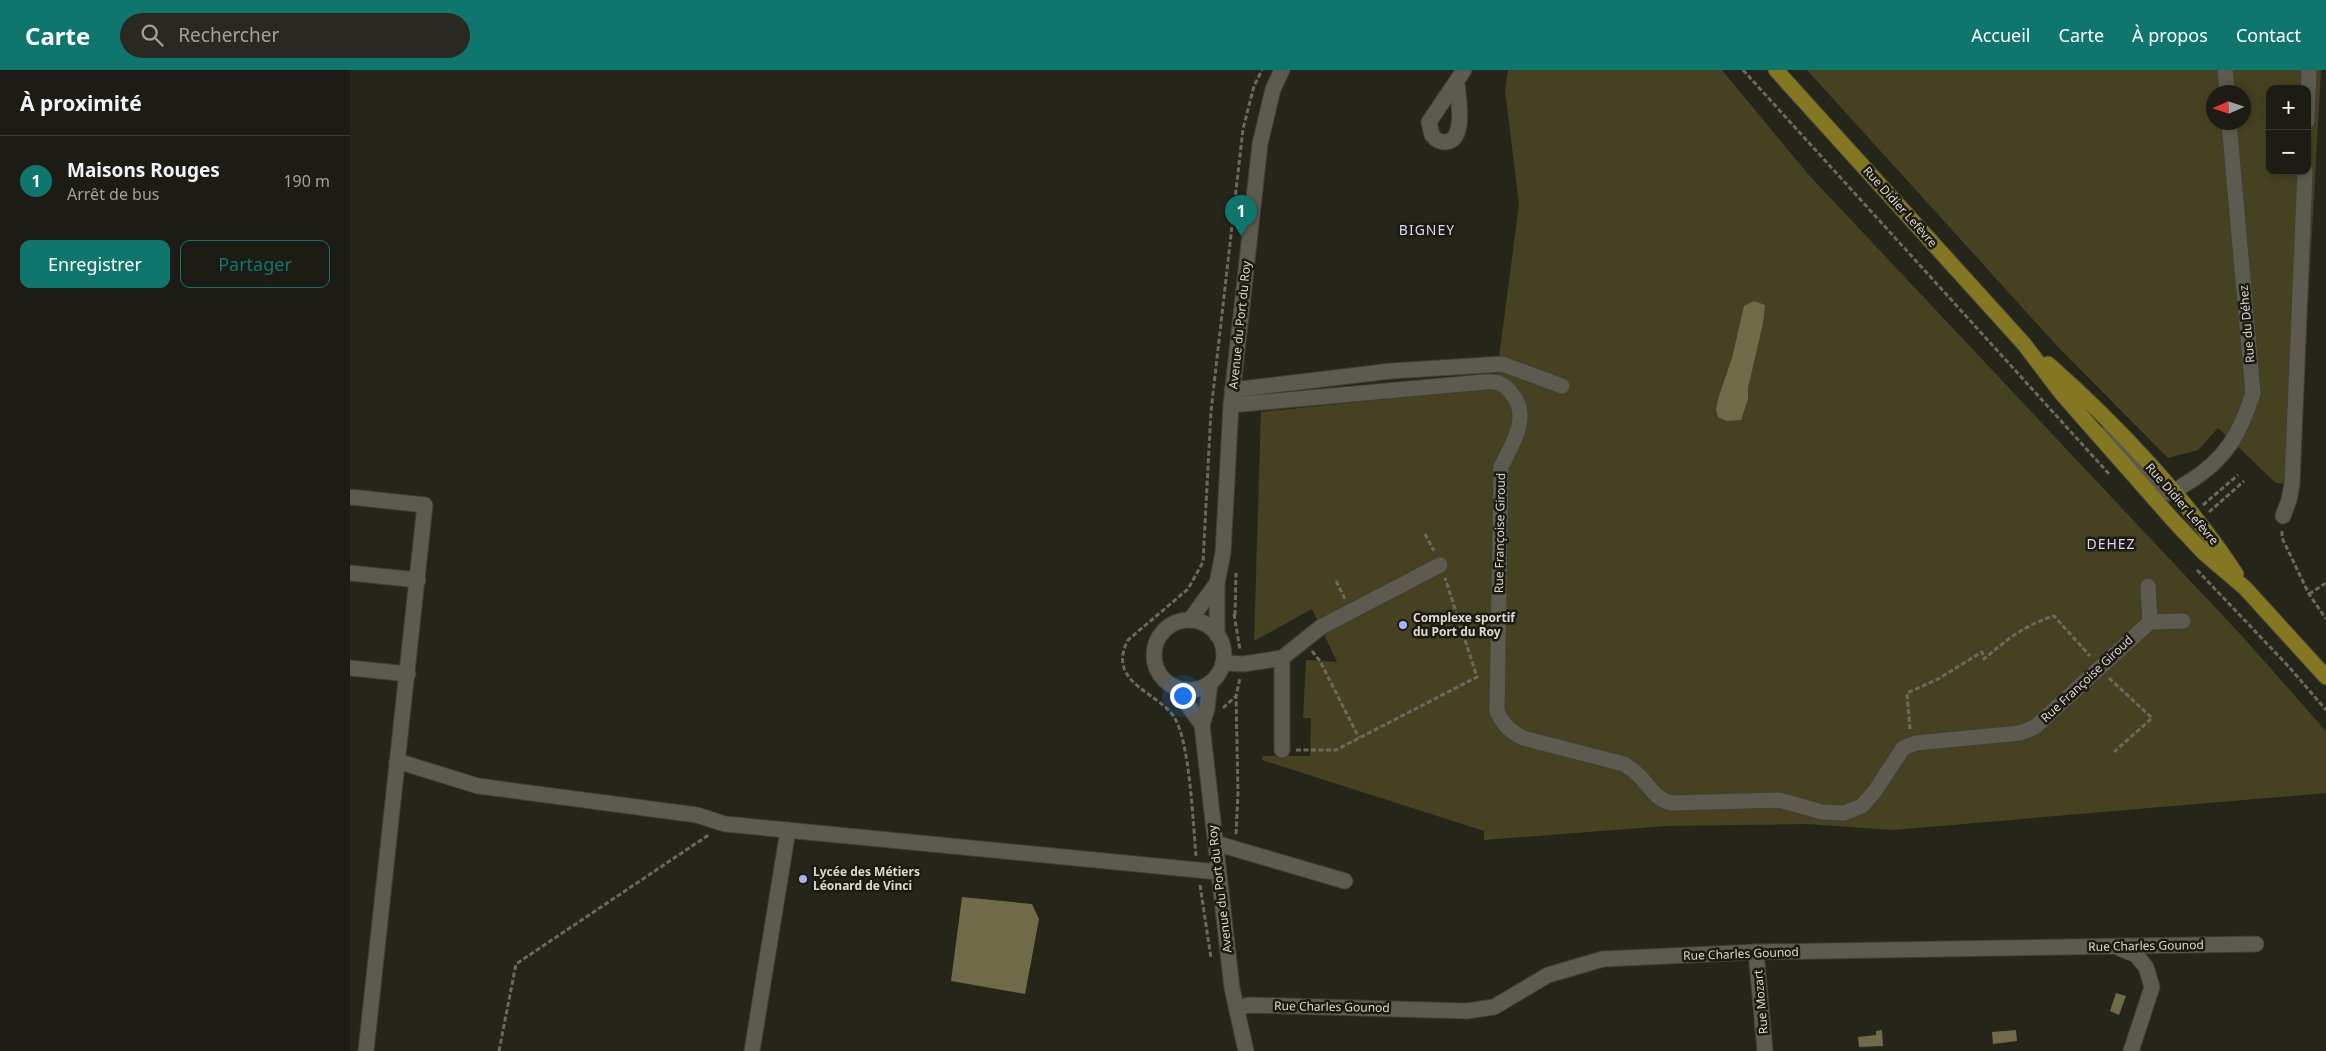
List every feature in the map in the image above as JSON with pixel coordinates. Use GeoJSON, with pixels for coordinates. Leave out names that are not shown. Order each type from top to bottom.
{"type":"FeatureCollection","features":[{"type":"Feature","properties":{"kind":"main road","name":"Rue Didier Lefèvre"},"geometry":{"type":"LineString","coordinates":[[1776,70],[2024,344],[2062,394],[2191,540],[2245,588],[2326,677]]}},
{"type":"Feature","properties":{"kind":"main road","name":"Rue Didier Lefèvre"},"geometry":{"type":"LineString","coordinates":[[2024,344],[2079,392],[2132,446],[2218,545],[2245,588]]}},
{"type":"Feature","properties":{"kind":"street","name":"Avenue du Port du Roy"},"geometry":{"type":"LineString","coordinates":[[1246,1051],[1232,988],[1202,725],[1207,709],[1210,683],[1218,674],[1223,663],[1222,644],[1217,635],[1216,583],[1223,553],[1232,397],[1260,144],[1273,89],[1282,70]]}},
{"type":"Feature","properties":{"kind":"street"},"geometry":{"type":"LineString","coordinates":[[2225,70],[2226,85]]}},
{"type":"Feature","properties":{"kind":"street"},"geometry":{"type":"LineString","coordinates":[[2308,85],[2309,70]]}},
{"type":"Feature","properties":{"kind":"street","name":"Rue du Déhez"},"geometry":{"type":"LineString","coordinates":[[2173,492],[2221,458],[2244,422],[2253,393],[2230,130]]}},
{"type":"Feature","properties":{"kind":"street"},"geometry":{"type":"LineString","coordinates":[[2283,516],[2292,484],[2305,175]]}},
{"type":"Feature","properties":{"kind":"street"},"geometry":{"type":"LineString","coordinates":[[1232,397],[1390,371],[1502,364],[1562,386]]}},
{"type":"Feature","properties":{"kind":"street","name":"Rue Françoise Giroud"},"geometry":{"type":"LineString","coordinates":[[1232,397],[1485,382],[1494,382],[1506,386],[1517,399],[1522,414],[1512,444],[1501,467],[1497,711],[1502,722],[1510,730],[1523,738],[1624,764],[1638,774],[1651,792],[1661,801],[1671,803],[1779,800],[1822,812],[1844,813],[1862,806],[1903,748],[1916,743],[2020,733],[2028,730],[2046,718],[2150,622]]}},
{"type":"Feature","properties":{"kind":"street"},"geometry":{"type":"LineString","coordinates":[[2096,433],[2110,438],[2117,444],[2159,491],[2173,492]]}},
{"type":"Feature","properties":{"kind":"street"},"geometry":{"type":"LineString","coordinates":[[350,497],[425,505],[366,1051]]}},
{"type":"Feature","properties":{"kind":"street"},"geometry":{"type":"LineString","coordinates":[[1223,663],[1243,664],[1282,658],[1321,627],[1440,565]]}},
{"type":"Feature","properties":{"kind":"street"},"geometry":{"type":"LineString","coordinates":[[350,573],[418,580]]}},
{"type":"Feature","properties":{"kind":"street","name":"Avenue du Port du Roy"},"geometry":{"type":"LineString","coordinates":[[1202,725],[1175,688],[1165,681],[1158,671],[1154,660],[1155,648],[1159,636],[1167,628],[1178,622],[1190,620],[1216,583]]}},
{"type":"Feature","properties":{"kind":"street"},"geometry":{"type":"LineString","coordinates":[[2148,586],[2150,622],[2183,621]]}},
{"type":"Feature","properties":{"kind":"street"},"geometry":{"type":"LineString","coordinates":[[1190,620],[1202,623],[1217,635]]}},
{"type":"Feature","properties":{"kind":"street"},"geometry":{"type":"LineString","coordinates":[[1282,658],[1282,750]]}},
{"type":"Feature","properties":{"kind":"street"},"geometry":{"type":"LineString","coordinates":[[350,668],[408,674]]}},
{"type":"Feature","properties":{"kind":"street"},"geometry":{"type":"LineString","coordinates":[[1175,688],[1193,690],[1210,683]]}},
{"type":"Feature","properties":{"kind":"street"},"geometry":{"type":"LineString","coordinates":[[397,761],[478,786],[697,815],[725,824],[1218,872]]}},
{"type":"Feature","properties":{"kind":"street"},"geometry":{"type":"LineString","coordinates":[[752,1051],[788,830]]}},
{"type":"Feature","properties":{"kind":"street"},"geometry":{"type":"LineString","coordinates":[[1215,843],[1345,881]]}},
{"type":"Feature","properties":{"kind":"street","name":"Rue Charles Gounod"},"geometry":{"type":"LineString","coordinates":[[1237,1008],[1249,1005],[1467,1011],[1494,1007],[1548,975],[1603,959],[1756,952],[2256,944]]}},
{"type":"Feature","properties":{"kind":"street"},"geometry":{"type":"LineString","coordinates":[[2115,947],[2136,955],[2146,967],[2152,987],[2131,1051]]}},
{"type":"Feature","properties":{"kind":"street","name":"Rue Mozart"},"geometry":{"type":"LineString","coordinates":[[1756,952],[1765,1051]]}},
{"type":"Feature","properties":{"kind":"path"},"geometry":{"type":"LineString","coordinates":[[1743,70],[2114,479]]}},
{"type":"Feature","properties":{"kind":"path"},"geometry":{"type":"LineString","coordinates":[[2283,516],[2282,538],[2309,594],[2326,619]]}},
{"type":"Feature","properties":{"kind":"path"},"geometry":{"type":"LineString","coordinates":[[1282,750],[1336,750],[1477,677],[1440,565],[1425,534]]}},
{"type":"Feature","properties":{"kind":"path"},"geometry":{"type":"LineString","coordinates":[[2195,567],[2290,668],[2326,710]]}},
{"type":"Feature","properties":{"kind":"path"},"geometry":{"type":"LineString","coordinates":[[2309,594],[2326,583]]}},
{"type":"Feature","properties":{"kind":"path"},"geometry":{"type":"LineString","coordinates":[[1903,748],[1893,737],[1910,730],[1907,693],[1938,679],[1982,652],[1984,659],[2008,639],[2037,621],[2054,616],[2113,682],[2152,718],[2114,752]]}},
{"type":"Feature","properties":{"kind":"path"},"geometry":{"type":"LineString","coordinates":[[1303,641],[1320,661],[1359,738]]}},
{"type":"Feature","properties":{"kind":"path"},"geometry":{"type":"LineString","coordinates":[[499,1051],[516,964],[725,824]]}},
{"type":"Feature","properties":{"kind":"shaded area"},"geometry":{"type":"Polygon","coordinates":[[[1508,70],[1722,70],[1807,173],[2242,636],[2326,731],[2326,793],[1893,830],[1807,824],[1666,826],[1484,840],[1484,831],[1262,760],[1263,756],[1310,756],[1311,718],[1303,718],[1306,660],[1337,662],[1312,609],[1254,641],[1261,412],[1495,388],[1519,204],[1505,90],[1508,70]]]}},
{"type":"Feature","properties":{"kind":"shaded area"},"geometry":{"type":"Polygon","coordinates":[[[1807,70],[2321,70],[2298,485],[2276,483],[2218,428],[2198,450],[2168,458],[2059,348],[1807,70]]]}},
{"type":"Feature","properties":{"kind":"shaded area"},"geometry":{"type":"Polygon","coordinates":[[[1754,301],[1765,305],[1763,323],[1748,388],[1748,399],[1741,420],[1727,421],[1718,417],[1716,410],[1718,399],[1732,358],[1744,306],[1754,301]]]}},
{"type":"Feature","properties":{"kind":"shaded area"},"geometry":{"type":"Polygon","coordinates":[[[962,897],[1032,904],[1039,919],[1025,994],[951,981],[962,897]]]}},
{"type":"Feature","properties":{"kind":"shaded area"},"geometry":{"type":"Polygon","coordinates":[[[2116,993],[2126,996],[2119,1015],[2110,1011],[2116,993]]]}},
{"type":"Feature","properties":{"kind":"shaded area"},"geometry":{"type":"Polygon","coordinates":[[[1882,1030],[1883,1046],[1859,1047],[1858,1037],[1876,1035],[1876,1031],[1882,1030]]]}},
{"type":"Feature","properties":{"kind":"shaded area"},"geometry":{"type":"Polygon","coordinates":[[[2016,1030],[2017,1041],[1993,1044],[1992,1032],[2016,1030]]]}},
{"type":"Feature","properties":{"kind":"place","name":"Maisons Rouges"},"geometry":{"type":"Point","coordinates":[1241,236]}},
{"type":"Feature","properties":{"kind":"place","name":"Complexe sportif du Port du Roy"},"geometry":{"type":"Point","coordinates":[1403,625]}},
{"type":"Feature","properties":{"kind":"place","name":"Lycée des Métiers Léonard de Vinci"},"geometry":{"type":"Point","coordinates":[803,879]}},
{"type":"Feature","properties":{"kind":"district","name":"BIGNEY"},"geometry":{"type":"Point","coordinates":[1427,230]}},
{"type":"Feature","properties":{"kind":"district","name":"DEHEZ"},"geometry":{"type":"Point","coordinates":[2111,544]}}]}
